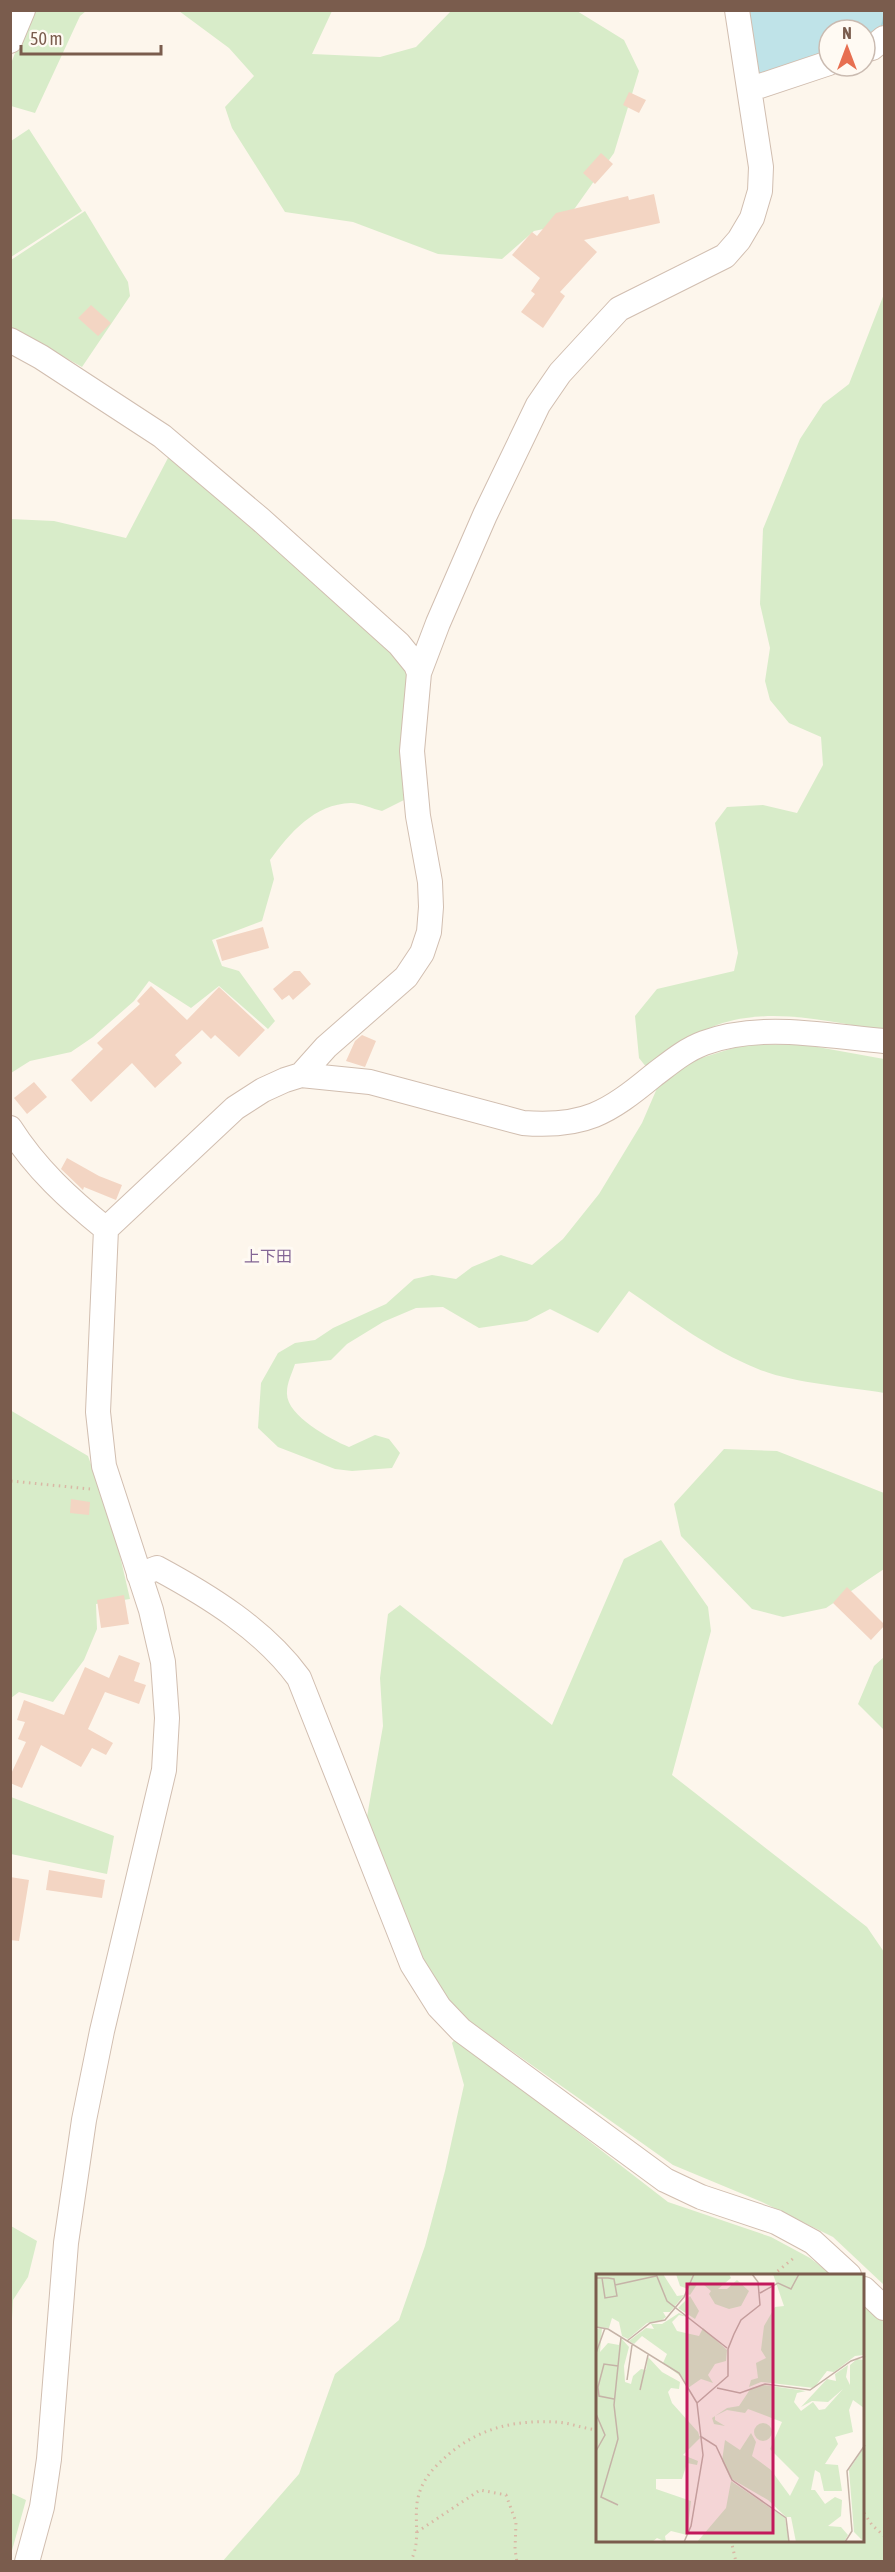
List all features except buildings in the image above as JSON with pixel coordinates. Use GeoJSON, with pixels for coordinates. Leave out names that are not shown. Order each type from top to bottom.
{"type":"FeatureCollection","features":[{"type":"Feature","properties":{"kind":"street"},"geometry":{"type":"LineString","coordinates":[[10,40],[23,10]]}},
{"type":"Feature","properties":{"kind":"street"},"geometry":{"type":"LineString","coordinates":[[301,1075],[326,1047],[406,977],[422,953],[429,932],[431,907],[430,882],[418,816],[412,751],[419,673],[485,515],[538,405],[560,374],[619,309],[725,256],[739,240],[752,218],[760,191],[761,166],[751,89],[737,10]]}},
{"type":"Feature","properties":{"kind":"street"},"geometry":{"type":"LineString","coordinates":[[751,89],[817,67]]}},
{"type":"Feature","properties":{"kind":"street"},"geometry":{"type":"LineString","coordinates":[[10,340],[41,357],[162,436],[260,519],[399,644],[416,665],[419,673]]}},
{"type":"Feature","properties":{"kind":"street"},"geometry":{"type":"LineString","coordinates":[[27,2562],[42,2507],[49,2459],[66,2243],[84,2120],[102,2031],[164,1770],[167,1718],[164,1662],[151,1610],[104,1466],[98,1412],[106,1229],[236,1108],[263,1090],[301,1075],[370,1082],[523,1123],[548,1125],[572,1123],[600,1114],[622,1102],[676,1058],[704,1043],[750,1032],[885,1041]]}},
{"type":"Feature","properties":{"kind":"street"},"geometry":{"type":"LineString","coordinates":[[10,1128],[26,1152],[63,1193],[106,1229]]}},
{"type":"Feature","properties":{"kind":"street"},"geometry":{"type":"LineString","coordinates":[[138,1575],[157,1568],[191,1586],[281,1654],[299,1678],[412,1964],[439,2007],[454,2023],[665,2180],[701,2197],[776,2222],[813,2242],[848,2274]]}},
{"type":"Feature","properties":{"kind":"street"},"geometry":{"type":"LineString","coordinates":[[865,2290],[885,2308]]}},
{"type":"Feature","properties":{"kind":"path"},"geometry":{"type":"LineString","coordinates":[[11,1481],[111,1490]]}},
{"type":"Feature","properties":{"kind":"path"},"geometry":{"type":"LineString","coordinates":[[774,2274],[813,2242]]}},
{"type":"Feature","properties":{"kind":"path"},"geometry":{"type":"LineString","coordinates":[[410,2562],[417,2532],[418,2497],[432,2469],[465,2441],[494,2427],[508,2424],[558,2422],[596,2430]]}},
{"type":"Feature","properties":{"kind":"path"},"geometry":{"type":"LineString","coordinates":[[417,2532],[480,2490],[506,2494],[516,2522],[517,2562]]}},
{"type":"Feature","properties":{"kind":"path"},"geometry":{"type":"LineString","coordinates":[[865,2514],[872,2525],[885,2536]]}},
{"type":"Feature","properties":{"kind":"path"},"geometry":{"type":"LineString","coordinates":[[731,2542],[736,2562]]}},
{"type":"Feature","properties":{"kind":"green space"},"geometry":{"type":"Polygon","coordinates":[[[11,11],[86,11],[80,16],[35,113],[11,106],[10,66],[17,48],[11,11]]]}},
{"type":"Feature","properties":{"kind":"green space"},"geometry":{"type":"Polygon","coordinates":[[[179,11],[332,11],[312,54],[380,57],[416,47],[451,11],[577,11],[624,40],[639,71],[614,153],[563,225],[534,231],[502,259],[438,254],[353,222],[285,212],[232,128],[225,107],[254,76],[229,48],[179,11]]]}},
{"type":"Feature","properties":{"kind":"green space"},"geometry":{"type":"Polygon","coordinates":[[[29,129],[82,211],[11,257],[11,141],[29,129]]]}},
{"type":"Feature","properties":{"kind":"green space"},"geometry":{"type":"Polygon","coordinates":[[[85,211],[128,282],[130,296],[82,367],[11,327],[11,260],[85,211]]]}},
{"type":"Feature","properties":{"kind":"green space"},"geometry":{"type":"Polygon","coordinates":[[[884,294],[884,1031],[822,1020],[779,1016],[737,1019],[698,1034],[647,1068],[639,1058],[635,1016],[657,989],[734,971],[738,953],[715,823],[727,807],[763,805],[797,813],[823,765],[821,737],[789,723],[770,700],[765,681],[770,648],[760,604],[763,529],[800,439],[823,404],[849,384],[884,294]]]}},
{"type":"Feature","properties":{"kind":"green space"},"geometry":{"type":"Polygon","coordinates":[[[169,456],[397,653],[411,681],[406,799],[382,811],[351,803],[314,814],[295,830],[270,860],[274,879],[262,921],[212,940],[222,966],[239,971],[275,1021],[268,1029],[219,986],[191,1008],[149,981],[134,1001],[93,1037],[71,1052],[30,1061],[11,1073],[10,519],[54,521],[126,538],[169,456]]]}},
{"type":"Feature","properties":{"kind":"green space"},"geometry":{"type":"Polygon","coordinates":[[[801,1044],[884,1059],[884,1393],[787,1378],[758,1369],[707,1343],[629,1291],[598,1333],[550,1309],[527,1321],[479,1328],[443,1307],[416,1308],[383,1322],[347,1344],[331,1360],[295,1364],[287,1392],[288,1401],[293,1409],[310,1425],[349,1447],[375,1435],[389,1439],[400,1453],[392,1468],[352,1471],[335,1469],[278,1447],[258,1428],[261,1383],[278,1353],[295,1343],[315,1340],[333,1328],[386,1304],[414,1279],[432,1275],[456,1279],[472,1267],[501,1255],[532,1265],[563,1239],[599,1194],[642,1123],[661,1079],[698,1059],[743,1045],[801,1044]]]}},
{"type":"Feature","properties":{"kind":"green space"},"geometry":{"type":"Polygon","coordinates":[[[10,1410],[88,1456],[114,1530],[130,1599],[96,1604],[97,1629],[84,1660],[53,1702],[19,1692],[11,1698],[10,1410]]]}},
{"type":"Feature","properties":{"kind":"green space"},"geometry":{"type":"Polygon","coordinates":[[[724,1449],[777,1451],[884,1493],[884,1569],[826,1608],[783,1617],[752,1609],[681,1536],[674,1504],[724,1449]]]}},
{"type":"Feature","properties":{"kind":"green space"},"geometry":{"type":"Polygon","coordinates":[[[661,1540],[708,1607],[711,1631],[672,1775],[867,1927],[884,1952],[884,2285],[833,2237],[762,2202],[673,2165],[444,2003],[416,1953],[365,1828],[383,1726],[380,1678],[388,1614],[400,1605],[552,1725],[624,1559],[661,1540]]]}},
{"type":"Feature","properties":{"kind":"green space"},"geometry":{"type":"Polygon","coordinates":[[[884,1657],[884,1730],[858,1704],[874,1666],[884,1657]]]}},
{"type":"Feature","properties":{"kind":"green space"},"geometry":{"type":"Polygon","coordinates":[[[11,1797],[114,1836],[107,1874],[11,1854],[11,1797]]]}},
{"type":"Feature","properties":{"kind":"green space"},"geometry":{"type":"Polygon","coordinates":[[[456,2038],[668,2202],[771,2237],[810,2258],[831,2274],[596,2274],[596,2542],[865,2542],[865,2302],[884,2318],[884,2561],[222,2562],[299,2474],[335,2374],[399,2320],[425,2246],[464,2085],[452,2043],[456,2038]]]}},
{"type":"Feature","properties":{"kind":"green space"},"geometry":{"type":"Polygon","coordinates":[[[11,2226],[37,2241],[28,2277],[13,2300],[11,2337],[11,2226]]]}},
{"type":"Feature","properties":{"kind":"green space"},"geometry":{"type":"Polygon","coordinates":[[[11,2493],[26,2500],[11,2554],[11,2493]]]}},
{"type":"Feature","properties":{"kind":"water"},"geometry":{"type":"Polygon","coordinates":[[[748,11],[884,11],[883,21],[877,35],[877,18],[817,18],[817,60],[758,79],[748,11]]]}},
{"type":"Feature","properties":{"kind":"district","name":"上下田"},"geometry":{"type":"Point","coordinates":[268,1256]}}]}
